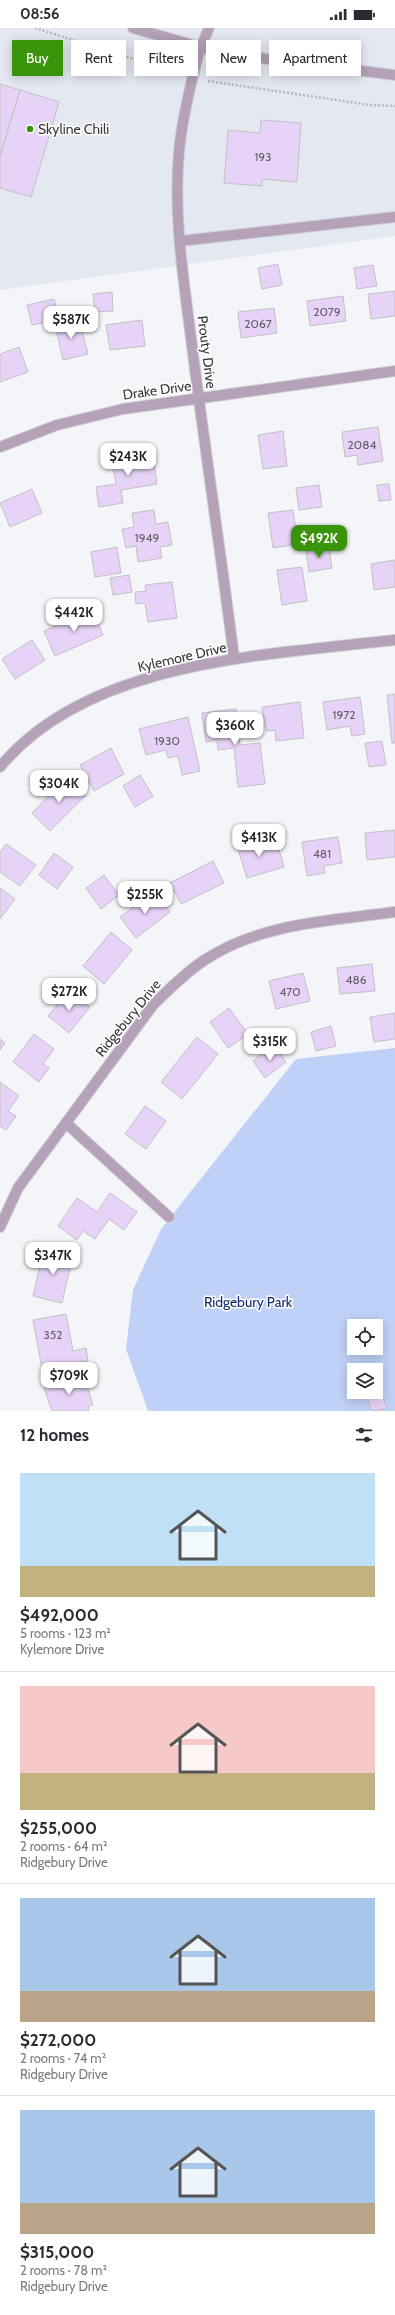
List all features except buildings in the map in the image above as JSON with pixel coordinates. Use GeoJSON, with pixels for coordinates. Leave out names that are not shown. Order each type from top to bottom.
{"type":"FeatureCollection","features":[{"type":"Feature","properties":{"kind":"street"},"geometry":{"type":"LineString","coordinates":[[133,28],[200,48],[253,58],[395,75]]}},
{"type":"Feature","properties":{"kind":"street","name":"Prouty Drive"},"geometry":{"type":"LineString","coordinates":[[209,28],[200,48],[192,78],[179,151],[178,190],[180,241],[198,399],[234,658]]}},
{"type":"Feature","properties":{"kind":"street"},"geometry":{"type":"LineString","coordinates":[[180,241],[395,217]]}},
{"type":"Feature","properties":{"kind":"street","name":"Drake Drive"},"geometry":{"type":"LineString","coordinates":[[0,447],[57,425],[103,412],[395,371]]}},
{"type":"Feature","properties":{"kind":"street","name":"Kylemore Drive"},"geometry":{"type":"LineString","coordinates":[[0,767],[41,730],[88,701],[113,689],[146,678],[234,658],[395,640]]}},
{"type":"Feature","properties":{"kind":"street","name":"Ridgebury Drive"},"geometry":{"type":"LineString","coordinates":[[0,1227],[18,1188],[153,1005],[176,982],[202,962],[243,940],[266,932],[291,926],[395,912]]}},
{"type":"Feature","properties":{"kind":"street"},"geometry":{"type":"LineString","coordinates":[[66,1123],[170,1217]]}},
{"type":"Feature","properties":{"kind":"path"},"geometry":{"type":"LineString","coordinates":[[35,28],[192,78],[370,105],[395,106]]}},
{"type":"Feature","properties":{"kind":"shaded area"},"geometry":{"type":"Polygon","coordinates":[[[0,28],[395,28],[395,236],[0,290],[0,28]]]}},
{"type":"Feature","properties":{"kind":"green space","name":"Ridgebury Park"},"geometry":{"type":"Polygon","coordinates":[[[395,1048],[395,1411],[148,1411],[126,1349],[133,1290],[161,1229],[296,1059],[395,1048]]]}},
{"type":"Feature","properties":{"kind":"place","name":"Skyline Chili"},"geometry":{"type":"Point","coordinates":[30,129]}}]}
